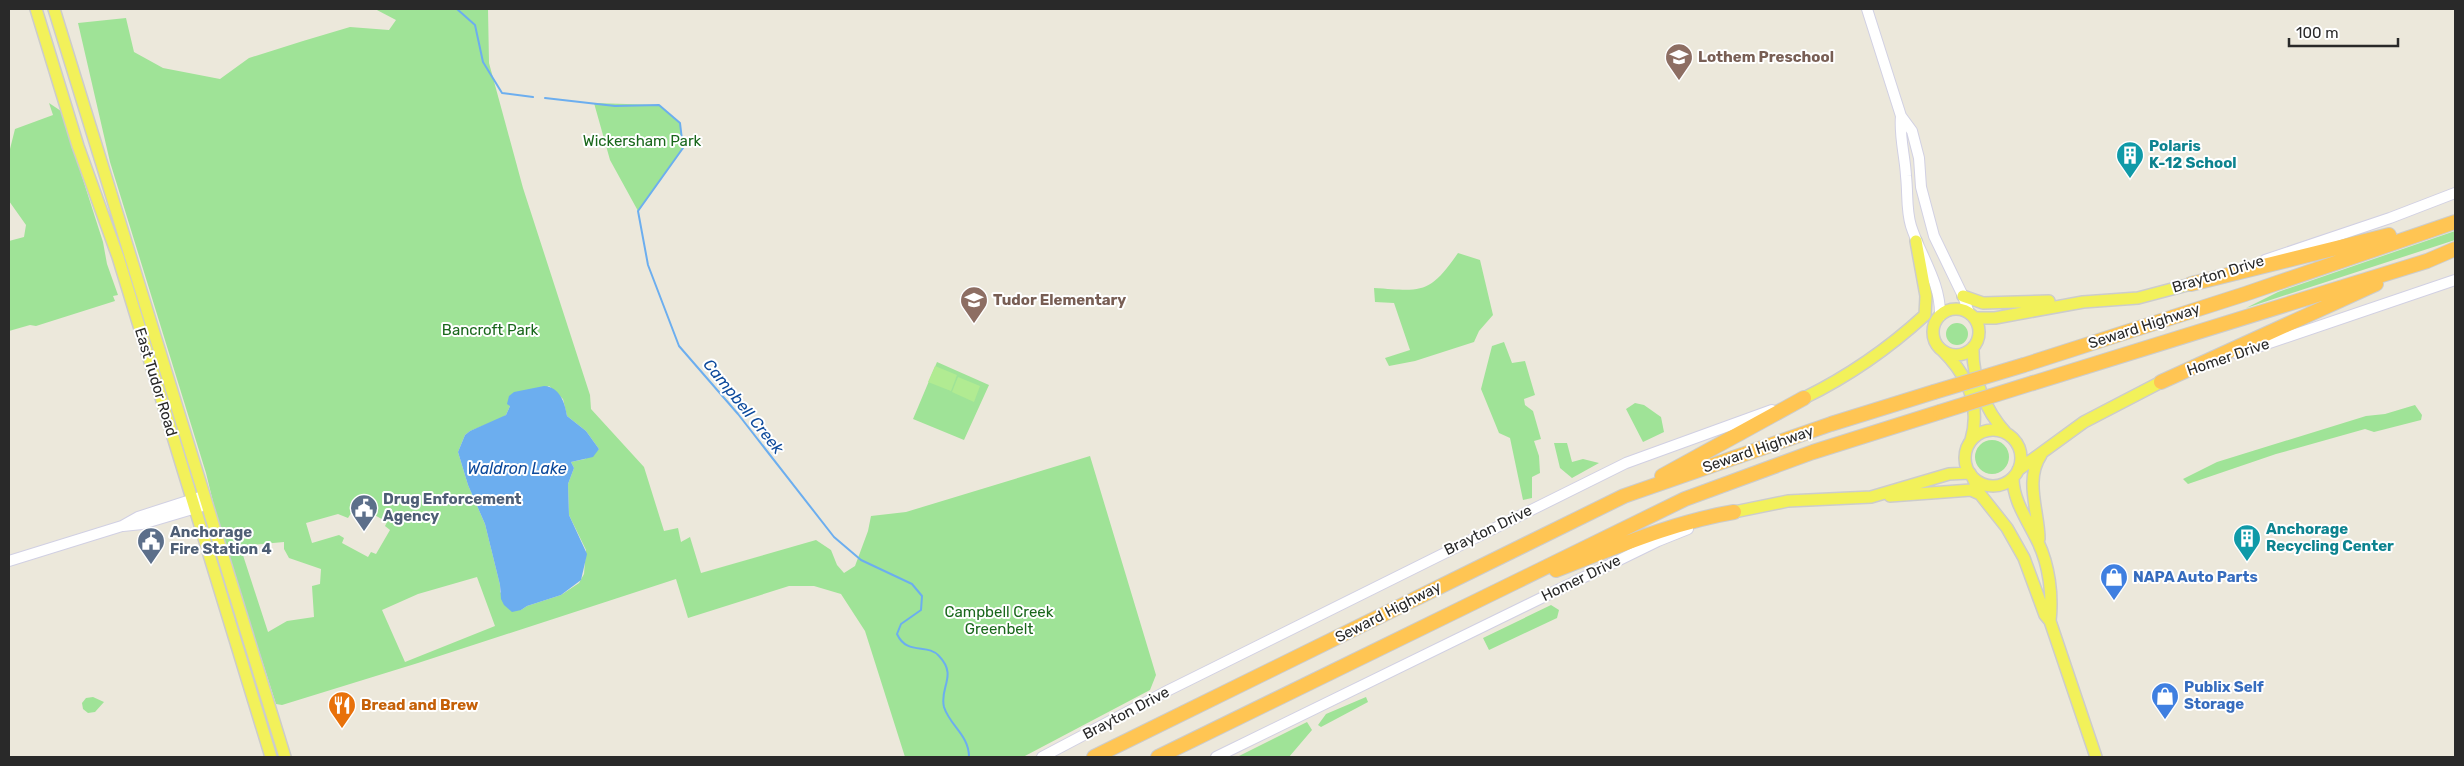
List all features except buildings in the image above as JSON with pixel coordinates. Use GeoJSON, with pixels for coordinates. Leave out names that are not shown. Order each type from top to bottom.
{"type":"FeatureCollection","features":[{"type":"Feature","properties":{"kind":"highway"},"geometry":{"type":"LineString","coordinates":[[2190,284],[2314,256],[2455,218]]}},
{"type":"Feature","properties":{"kind":"highway","name":"Seward Highway"},"geometry":{"type":"LineString","coordinates":[[1094,757],[1624,496],[1831,424],[2024,365],[2245,294],[2455,222]]}},
{"type":"Feature","properties":{"kind":"highway","name":"Seward Highway"},"geometry":{"type":"LineString","coordinates":[[1158,757],[1685,499],[1812,452],[2427,261],[2455,249]]}},
{"type":"Feature","properties":{"kind":"highway"},"geometry":{"type":"LineString","coordinates":[[2161,382],[2427,261]]}},
{"type":"Feature","properties":{"kind":"highway"},"geometry":{"type":"LineString","coordinates":[[1624,496],[1804,398]]}},
{"type":"Feature","properties":{"kind":"highway"},"geometry":{"type":"LineString","coordinates":[[1492,593],[1655,533],[1710,516],[1734,512]]}},
{"type":"Feature","properties":{"kind":"main road","name":"East Tudor Road"},"geometry":{"type":"LineString","coordinates":[[36,9],[78,146],[118,258],[271,757]]}},
{"type":"Feature","properties":{"kind":"main road","name":"East Tudor Road"},"geometry":{"type":"LineString","coordinates":[[54,9],[285,757]]}},
{"type":"Feature","properties":{"kind":"main road"},"geometry":{"type":"LineString","coordinates":[[1867,9],[1901,116],[1912,132],[1919,158],[1921,187],[1934,236],[1979,329],[1977,342],[1968,351],[1956,355],[1944,351],[1938,346]]}},
{"type":"Feature","properties":{"kind":"main road"},"geometry":{"type":"LineString","coordinates":[[1901,116],[1899,133],[1904,153],[1907,209],[1916,241],[1926,296],[1925,315],[1917,323]]}},
{"type":"Feature","properties":{"kind":"main road","name":"Brayton Drive"},"geometry":{"type":"LineString","coordinates":[[1971,315],[2010,316],[2083,302],[2138,298],[2190,284],[2390,218],[2455,193]]}},
{"type":"Feature","properties":{"kind":"main road"},"geometry":{"type":"LineString","coordinates":[[1916,241],[1937,286],[1939,318],[1933,333],[1938,346],[1963,375],[1976,412],[1976,424],[1965,454],[1965,462],[1980,494],[2007,528],[2024,558],[2045,615],[2050,621]]}},
{"type":"Feature","properties":{"kind":"main road","name":"Homer Drive"},"geometry":{"type":"LineString","coordinates":[[2015,474],[2084,422],[2161,382],[2204,364],[2455,280]]}},
{"type":"Feature","properties":{"kind":"main road"},"geometry":{"type":"LineString","coordinates":[[1963,296],[1983,304],[2083,302]]}},
{"type":"Feature","properties":{"kind":"main road"},"geometry":{"type":"LineString","coordinates":[[1939,318],[1956,309],[1971,315]]}},
{"type":"Feature","properties":{"kind":"main road","name":"Brayton Drive"},"geometry":{"type":"LineString","coordinates":[[1042,757],[1178,685],[1617,468],[1804,398],[1836,383],[1868,363],[1917,323],[1939,318]]}},
{"type":"Feature","properties":{"kind":"main road"},"geometry":{"type":"LineString","coordinates":[[1973,347],[1972,360],[1984,401],[1996,423],[2018,444],[2020,453],[2015,474],[2014,493],[2039,544],[2049,580],[2050,621],[2096,757]]}},
{"type":"Feature","properties":{"kind":"main road"},"geometry":{"type":"LineString","coordinates":[[1971,440],[1977,435],[1991,430],[2006,433]]}},
{"type":"Feature","properties":{"kind":"main road"},"geometry":{"type":"LineString","coordinates":[[2039,544],[2039,522],[2032,483],[2034,469],[2042,454]]}},
{"type":"Feature","properties":{"kind":"main road","name":"Homer Drive"},"geometry":{"type":"LineString","coordinates":[[1216,757],[1658,540],[1734,512],[1788,501],[1871,497],[1949,474],[1971,475]]}},
{"type":"Feature","properties":{"kind":"main road"},"geometry":{"type":"LineString","coordinates":[[1971,475],[1988,485],[2005,483],[2015,474]]}},
{"type":"Feature","properties":{"kind":"main road"},"geometry":{"type":"LineString","coordinates":[[1871,497],[1949,490],[1971,490],[1980,494]]}},
{"type":"Feature","properties":{"kind":"main road"},"geometry":{"type":"LineString","coordinates":[[9,561],[122,526],[138,517],[205,500]]}},
{"type":"Feature","properties":{"kind":"green space"},"geometry":{"type":"Polygon","coordinates":[[[375,9],[488,9],[489,63],[523,188],[590,395],[591,409],[644,467],[664,531],[678,528],[681,542],[690,537],[701,573],[816,540],[831,550],[837,565],[844,573],[855,566],[868,531],[871,516],[906,512],[1090,456],[1156,675],[1150,690],[1023,757],[905,757],[865,631],[841,594],[814,586],[789,586],[688,618],[676,579],[418,663],[282,705],[276,704],[219,526],[206,473],[110,162],[78,23],[126,18],[134,52],[163,68],[220,79],[249,58],[350,27],[389,30],[396,20],[375,9]],[[549,386],[510,406],[506,415],[500,419],[470,431],[465,435],[458,452],[468,485],[485,524],[500,585],[500,592],[521,610],[527,606],[561,595],[579,583],[584,574],[586,550],[569,515],[568,484],[574,468],[571,462],[585,459],[599,449],[586,431],[567,416],[563,399],[549,386]],[[362,508],[358,512],[353,510],[348,518],[338,514],[306,523],[312,543],[339,535],[344,538],[342,543],[368,557],[371,552],[376,554],[390,530],[385,526],[387,522],[362,508]],[[284,542],[240,546],[268,632],[287,621],[314,617],[312,586],[320,584],[321,569],[289,558],[284,549],[284,542]],[[477,577],[418,594],[382,610],[405,662],[495,626],[477,577]]]}},
{"type":"Feature","properties":{"kind":"green space"},"geometry":{"type":"Polygon","coordinates":[[[49,103],[61,111],[118,295],[113,296],[115,301],[36,326],[30,325],[9,331],[9,241],[24,237],[26,225],[9,201],[9,153],[15,129],[53,115],[49,103]]]}},
{"type":"Feature","properties":{"kind":"green space","name":"Wickersham Park"},"geometry":{"type":"Polygon","coordinates":[[[594,103],[659,105],[680,123],[683,148],[638,211],[610,160],[594,103]]]}},
{"type":"Feature","properties":{"kind":"green space"},"geometry":{"type":"Polygon","coordinates":[[[2455,231],[2455,240],[2246,308],[2278,292],[2455,231]]]}},
{"type":"Feature","properties":{"kind":"green space"},"geometry":{"type":"Polygon","coordinates":[[[1458,253],[1480,260],[1493,315],[1479,331],[1474,342],[1415,361],[1389,366],[1385,358],[1410,350],[1394,303],[1375,302],[1374,288],[1403,290],[1423,287],[1439,277],[1458,253]]]}},
{"type":"Feature","properties":{"kind":"green space"},"geometry":{"type":"Polygon","coordinates":[[[1957,323],[1965,326],[1968,334],[1965,342],[1957,345],[1949,342],[1946,334],[1949,326],[1957,323]]]}},
{"type":"Feature","properties":{"kind":"green space"},"geometry":{"type":"Polygon","coordinates":[[[1504,342],[1512,363],[1525,361],[1535,395],[1524,399],[1525,405],[1533,411],[1541,439],[1534,441],[1539,456],[1540,473],[1532,477],[1532,498],[1523,500],[1510,438],[1499,433],[1481,389],[1492,346],[1504,342]]]}},
{"type":"Feature","properties":{"kind":"green space"},"geometry":{"type":"Polygon","coordinates":[[[937,362],[989,385],[964,440],[913,419],[937,362]]]}},
{"type":"Feature","properties":{"kind":"green space"},"geometry":{"type":"Polygon","coordinates":[[[935,366],[957,375],[951,391],[928,382],[935,366]]]}},
{"type":"Feature","properties":{"kind":"green space"},"geometry":{"type":"Polygon","coordinates":[[[958,377],[980,386],[974,402],[952,392],[958,377]]]}},
{"type":"Feature","properties":{"kind":"green space"},"geometry":{"type":"Polygon","coordinates":[[[1635,403],[1644,405],[1661,417],[1664,432],[1643,442],[1626,409],[1635,403]]]}},
{"type":"Feature","properties":{"kind":"green space"},"geometry":{"type":"Polygon","coordinates":[[[2415,405],[2422,415],[2421,420],[2374,432],[2365,429],[2276,454],[2188,484],[2183,479],[2217,462],[2366,416],[2385,414],[2415,405]]]}},
{"type":"Feature","properties":{"kind":"green space"},"geometry":{"type":"Polygon","coordinates":[[[1992,440],[2004,445],[2009,457],[2004,469],[1992,474],[1980,469],[1975,457],[1980,445],[1992,440]]]}},
{"type":"Feature","properties":{"kind":"green space"},"geometry":{"type":"Polygon","coordinates":[[[1554,443],[1567,443],[1572,462],[1583,459],[1599,463],[1572,478],[1560,468],[1554,443]]]}},
{"type":"Feature","properties":{"kind":"green space"},"geometry":{"type":"Polygon","coordinates":[[[1551,605],[1559,610],[1557,618],[1489,650],[1483,638],[1551,605]]]}},
{"type":"Feature","properties":{"kind":"green space"},"geometry":{"type":"Polygon","coordinates":[[[93,697],[104,702],[95,712],[88,713],[83,709],[82,703],[86,698],[93,697]]]}},
{"type":"Feature","properties":{"kind":"green space"},"geometry":{"type":"Polygon","coordinates":[[[1366,697],[1368,702],[1321,727],[1318,725],[1326,714],[1366,697]]]}},
{"type":"Feature","properties":{"kind":"green space"},"geometry":{"type":"Polygon","coordinates":[[[1307,722],[1312,730],[1289,757],[1237,757],[1307,722]]]}},
{"type":"Feature","properties":{"kind":"water","name":"Waldron Lake"},"geometry":{"type":"Polygon","coordinates":[[[544,386],[554,389],[558,393],[565,406],[567,416],[586,431],[599,449],[593,457],[571,462],[574,468],[568,484],[569,515],[587,554],[581,580],[561,595],[512,612],[504,605],[501,599],[500,585],[485,524],[468,485],[458,452],[465,435],[470,431],[506,415],[510,406],[507,404],[509,396],[514,392],[544,386]]]}},
{"type":"Feature","properties":{"kind":"waterway","name":"Campbell Creek"},"geometry":{"type":"LineString","coordinates":[[457,9],[475,25],[483,62],[502,93],[533,97]]}},
{"type":"Feature","properties":{"kind":"waterway","name":"Campbell Creek"},"geometry":{"type":"LineString","coordinates":[[545,98],[615,106],[659,105],[680,123],[683,148],[638,211],[648,265],[679,346],[738,414],[834,537],[861,560],[912,584],[922,596],[921,610],[901,624],[897,634],[906,645],[934,652],[944,663],[948,676],[943,700],[944,707],[950,720],[963,737],[969,757]]}},
{"type":"Feature","properties":{"kind":"place","name":"Lothem Preschool"},"geometry":{"type":"Point","coordinates":[1679,81]}},
{"type":"Feature","properties":{"kind":"place","name":"Polaris K-12 School"},"geometry":{"type":"Point","coordinates":[2130,179]}},
{"type":"Feature","properties":{"kind":"place","name":"Tudor Elementary"},"geometry":{"type":"Point","coordinates":[974,324]}},
{"type":"Feature","properties":{"kind":"place","name":"Drug Enforcement Agency"},"geometry":{"type":"Point","coordinates":[364,532]}},
{"type":"Feature","properties":{"kind":"place","name":"Anchorage Recycling Center"},"geometry":{"type":"Point","coordinates":[2247,562]}},
{"type":"Feature","properties":{"kind":"place","name":"Anchorage Fire Station 4"},"geometry":{"type":"Point","coordinates":[151,565]}},
{"type":"Feature","properties":{"kind":"place","name":"NAPA Auto Parts"},"geometry":{"type":"Point","coordinates":[2114,601]}},
{"type":"Feature","properties":{"kind":"place","name":"Publix Self Storage"},"geometry":{"type":"Point","coordinates":[2165,720]}},
{"type":"Feature","properties":{"kind":"place","name":"Bread and Brew"},"geometry":{"type":"Point","coordinates":[342,729]}},
{"type":"Feature","properties":{"kind":"park label","name":"Bancroft Park"},"geometry":{"type":"Point","coordinates":[490,330]}},
{"type":"Feature","properties":{"kind":"park label","name":"Campbell Creek Greenbelt"},"geometry":{"type":"Point","coordinates":[999,620]}}]}
